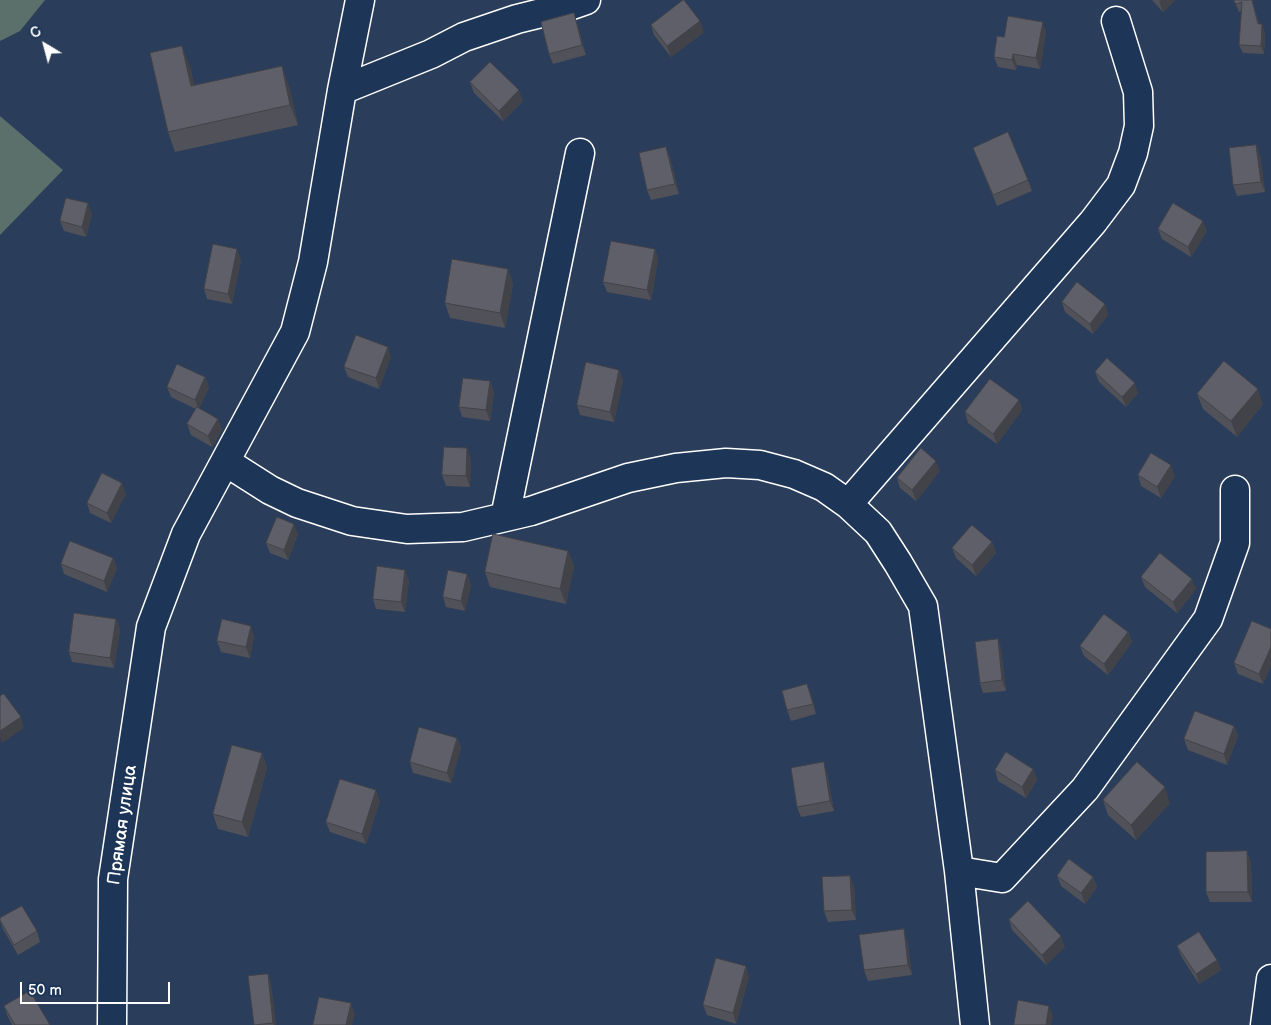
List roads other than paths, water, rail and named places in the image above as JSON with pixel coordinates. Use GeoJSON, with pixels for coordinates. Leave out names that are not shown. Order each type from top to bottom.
{"type":"FeatureCollection","features":[{"type":"Feature","properties":{"kind":"street","name":"Прямая улица"},"geometry":{"type":"LineString","coordinates":[[112,1025],[113,879],[152,627],[186,534],[295,332],[313,262],[342,90],[360,0]]}},
{"type":"Feature","properties":{"kind":"street"},"geometry":{"type":"LineString","coordinates":[[342,90],[431,54],[464,37],[517,19],[586,0]]}},
{"type":"Feature","properties":{"kind":"street"},"geometry":{"type":"LineString","coordinates":[[848,504],[1092,222],[1121,185],[1133,153],[1139,126],[1138,92],[1116,21]]}},
{"type":"Feature","properties":{"kind":"street"},"geometry":{"type":"LineString","coordinates":[[505,517],[580,152]]}},
{"type":"Feature","properties":{"kind":"street"},"geometry":{"type":"LineString","coordinates":[[226,462],[270,490],[297,503],[352,521],[407,529],[463,527],[531,511],[628,478],[676,468],[726,463],[760,465],[794,474],[824,487],[848,504],[878,532],[898,562],[923,606],[959,871],[975,1025]]}},
{"type":"Feature","properties":{"kind":"street"},"geometry":{"type":"LineString","coordinates":[[959,871],[1002,878],[1085,789],[1096,774],[1208,619],[1236,543],[1235,490]]}},
{"type":"Feature","properties":{"kind":"street"},"geometry":{"type":"LineString","coordinates":[[1265,1025],[1271,979]]}}]}
